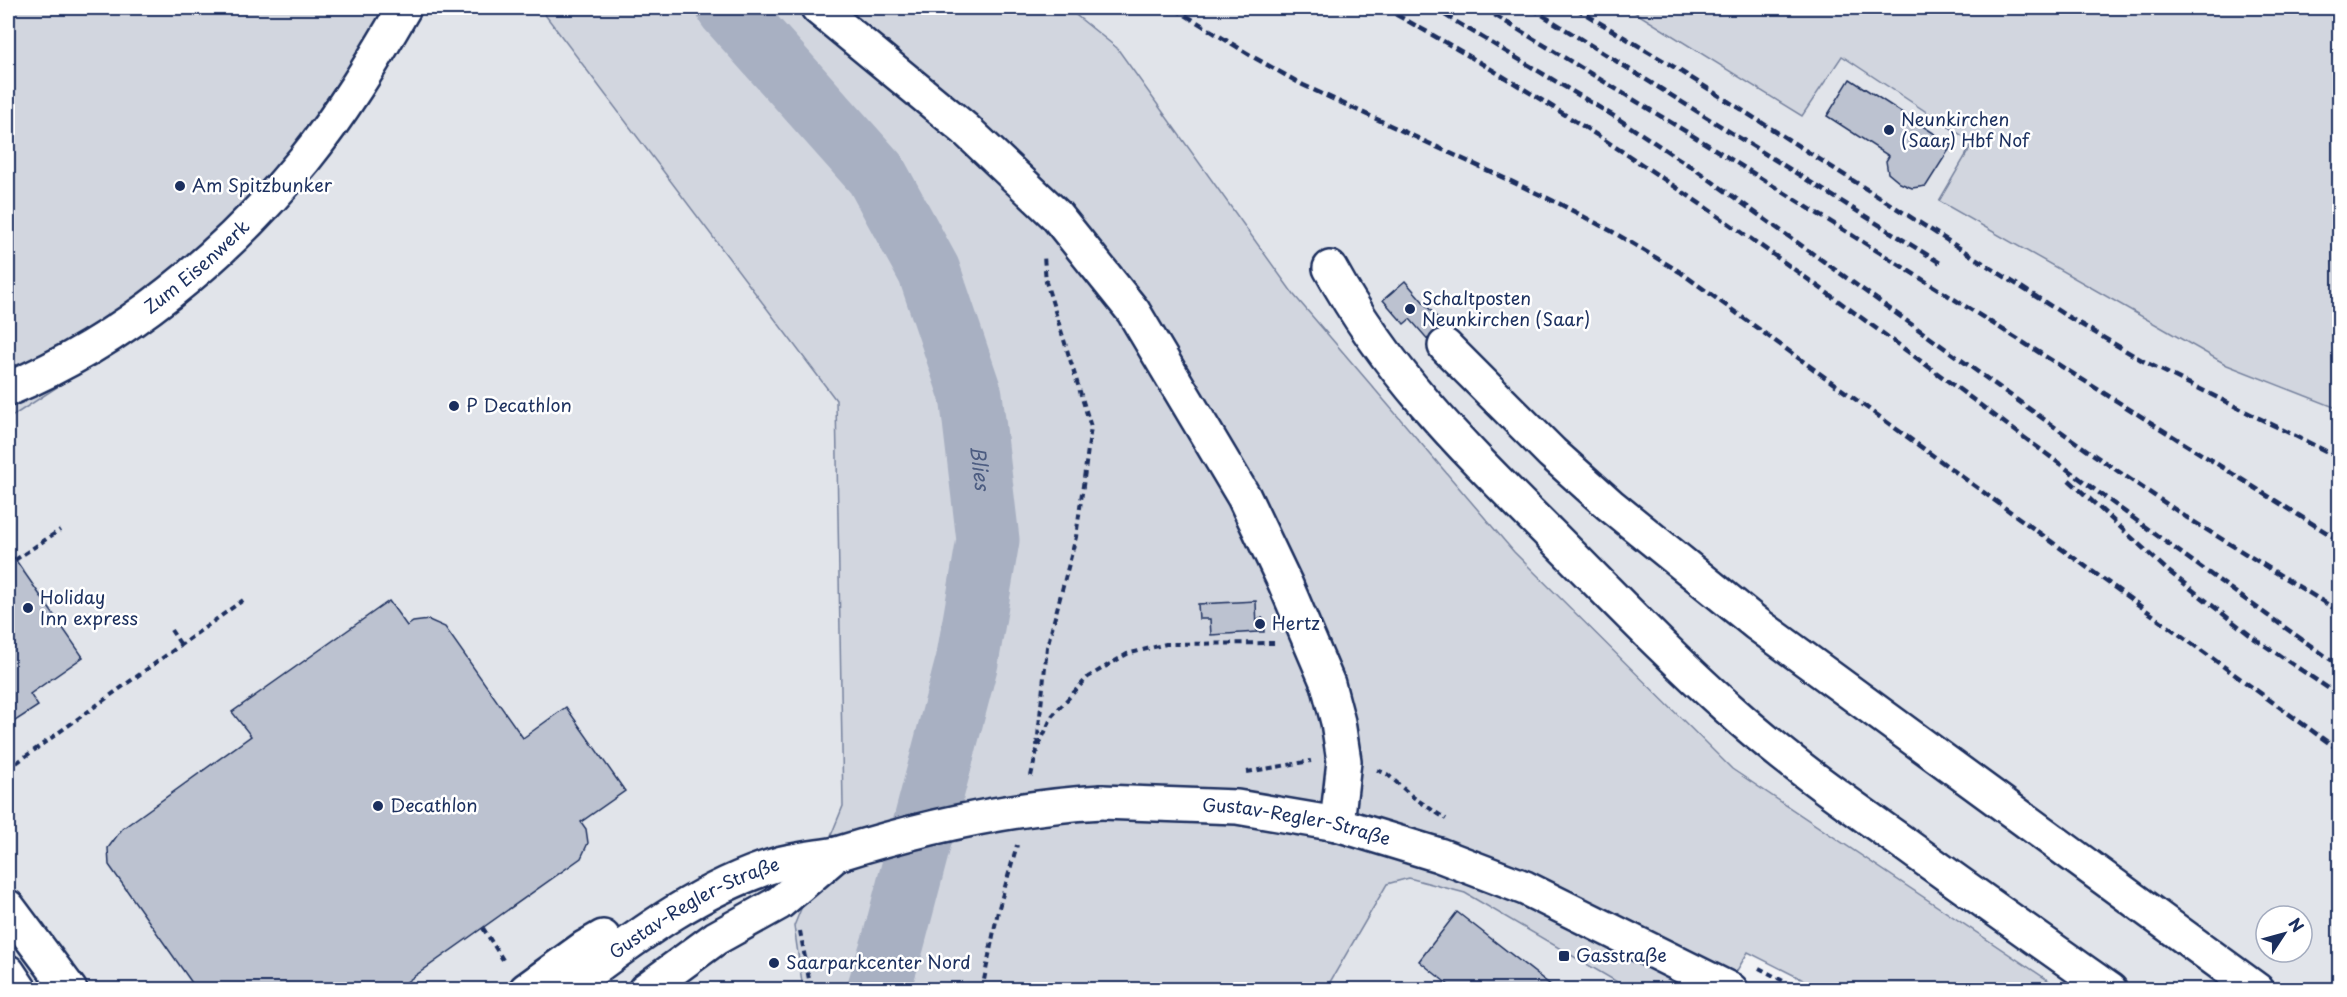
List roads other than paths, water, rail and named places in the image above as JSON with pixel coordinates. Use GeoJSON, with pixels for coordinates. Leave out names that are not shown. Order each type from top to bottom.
{"type":"FeatureCollection","features":[{"type":"Feature","properties":{"kind":"main road","name":"Zum Eisenwerk"},"geometry":{"type":"LineString","coordinates":[[8,389],[37,377],[91,347],[152,306],[240,231],[304,159],[334,118],[404,8]]}},
{"type":"Feature","properties":{"kind":"main road"},"geometry":{"type":"LineString","coordinates":[[818,8],[964,129],[1056,215],[1138,320],[1244,497],[1328,684],[1338,722],[1344,769],[1337,824]]}},
{"type":"Feature","properties":{"kind":"main road"},"geometry":{"type":"LineString","coordinates":[[1330,268],[1346,297],[1388,360],[1450,434],[1648,632],[1730,710],[1804,771],[2110,990]]}},
{"type":"Feature","properties":{"kind":"main road"},"geometry":{"type":"LineString","coordinates":[[1445,346],[1552,453],[1593,490],[1756,624],[2257,990]]}},
{"type":"Feature","properties":{"kind":"main road","name":"Gustav-Regler-Straße"},"geometry":{"type":"LineString","coordinates":[[566,990],[688,903],[746,876],[783,863],[837,854],[874,842],[971,819],[1066,804],[1102,802],[1237,807],[1337,824],[1439,855],[1525,888],[1731,990]]}},
{"type":"Feature","properties":{"kind":"main road","name":"Gustav-Regler-Straße"},"geometry":{"type":"LineString","coordinates":[[645,990],[716,938],[779,903],[837,854]]}},
{"type":"Feature","properties":{"kind":"main road"},"geometry":{"type":"LineString","coordinates":[[517,979],[642,919],[688,903]]}},
{"type":"Feature","properties":{"kind":"main road"},"geometry":{"type":"LineString","coordinates":[[8,907],[70,990]]}},
{"type":"Feature","properties":{"kind":"waterway","name":"Blies"},"geometry":{"type":"LineString","coordinates":[[728,8],[876,174],[929,271],[971,395],[988,540],[967,662],[893,943],[878,990]]}},
{"type":"Feature","properties":{"kind":"railway"},"geometry":{"type":"LineString","coordinates":[[1174,8],[1303,85],[1558,203],[1613,232],[1680,272],[2340,751]]}},
{"type":"Feature","properties":{"kind":"railway"},"geometry":{"type":"LineString","coordinates":[[1384,8],[1510,80],[1632,158],[1752,239],[2221,582],[2340,666]]}},
{"type":"Feature","properties":{"kind":"railway"},"geometry":{"type":"LineString","coordinates":[[1433,8],[1617,118],[1696,170],[2091,453],[2186,517],[2340,612]]}},
{"type":"Feature","properties":{"kind":"railway"},"geometry":{"type":"LineString","coordinates":[[1483,8],[1708,145],[2340,541]]}},
{"type":"Feature","properties":{"kind":"railway"},"geometry":{"type":"LineString","coordinates":[[1531,8],[1942,264]]}},
{"type":"Feature","properties":{"kind":"railway"},"geometry":{"type":"LineString","coordinates":[[1575,8],[1674,67],[2065,315],[2145,362],[2340,458]]}},
{"type":"Feature","properties":{"kind":"railway"},"geometry":{"type":"LineString","coordinates":[[2069,480],[2167,570],[2255,639],[2340,696]]}},
{"type":"Feature","properties":{"kind":"place","name":"Neunkirchen (Saar) Hbf Nof"},"geometry":{"type":"Point","coordinates":[1889,130]}},
{"type":"Feature","properties":{"kind":"place","name":"Am Spitzbunker"},"geometry":{"type":"Point","coordinates":[180,186]}},
{"type":"Feature","properties":{"kind":"place","name":"Schaltposten Neunkirchen (Saar)"},"geometry":{"type":"Point","coordinates":[1410,309]}},
{"type":"Feature","properties":{"kind":"place","name":"P Decathlon"},"geometry":{"type":"Point","coordinates":[454,406]}},
{"type":"Feature","properties":{"kind":"place","name":"Holiday Inn express"},"geometry":{"type":"Point","coordinates":[28,608]}},
{"type":"Feature","properties":{"kind":"place","name":"Hertz"},"geometry":{"type":"Point","coordinates":[1260,624]}},
{"type":"Feature","properties":{"kind":"place","name":"Decathlon"},"geometry":{"type":"Point","coordinates":[378,806]}},
{"type":"Feature","properties":{"kind":"place","name":"Gasstraße"},"geometry":{"type":"Point","coordinates":[1564,956]}},
{"type":"Feature","properties":{"kind":"place","name":"Saarparkcenter Nord"},"geometry":{"type":"Point","coordinates":[774,963]}}]}
